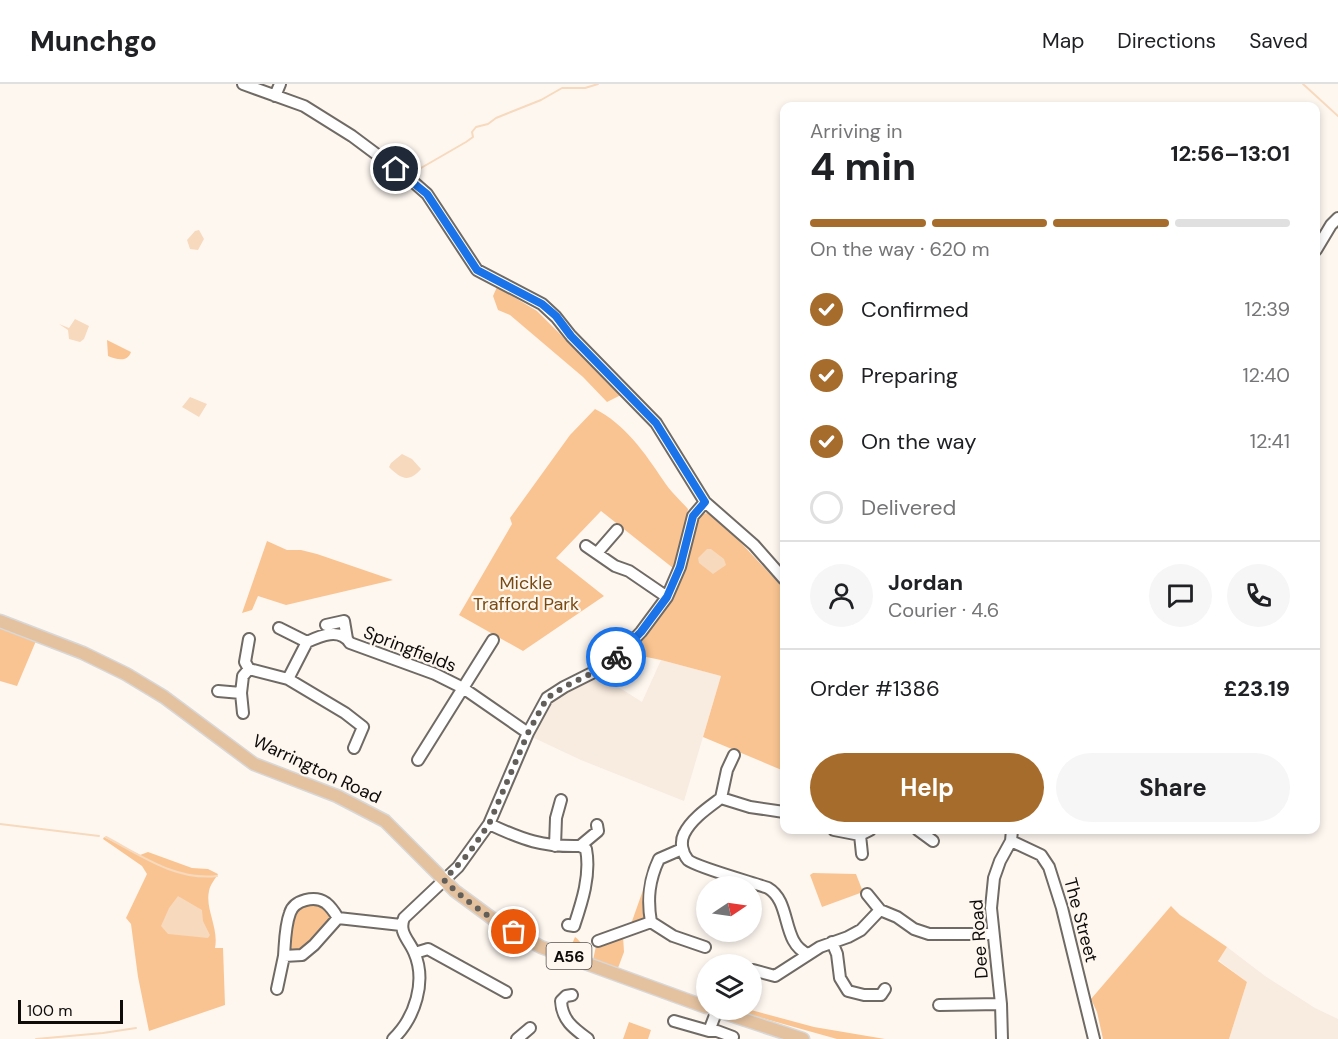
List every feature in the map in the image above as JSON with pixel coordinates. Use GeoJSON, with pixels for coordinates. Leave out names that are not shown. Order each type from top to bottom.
{"type":"FeatureCollection","features":[{"type":"Feature","properties":{"kind":"main road","name":"Warrington Road"},"geometry":{"type":"LineString","coordinates":[[0,621],[83,653],[126,674],[164,697],[255,764],[338,796],[385,820],[455,891],[493,919],[541,947],[696,1002]]}},
{"type":"Feature","properties":{"kind":"main road"},"geometry":{"type":"LineString","coordinates":[[746,1020],[799,1038]]}},
{"type":"Feature","properties":{"kind":"street"},"geometry":{"type":"LineString","coordinates":[[243,84],[304,106],[352,136],[427,194],[477,270],[542,304],[556,316],[571,336],[656,423],[705,502],[754,545],[780,574]]}},
{"type":"Feature","properties":{"kind":"street"},"geometry":{"type":"LineString","coordinates":[[276,96],[280,84]]}},
{"type":"Feature","properties":{"kind":"street"},"geometry":{"type":"LineString","coordinates":[[1320,243],[1331,225],[1338,219]]}},
{"type":"Feature","properties":{"kind":"street"},"geometry":{"type":"LineString","coordinates":[[393,1039],[406,1024],[413,1011],[419,983],[415,953],[401,925],[404,918],[469,853],[489,824],[528,733],[547,698],[602,668],[623,651],[641,632],[667,597],[680,567],[693,516],[705,502]]}},
{"type":"Feature","properties":{"kind":"street"},"geometry":{"type":"LineString","coordinates":[[597,553],[618,530]]}},
{"type":"Feature","properties":{"kind":"street"},"geometry":{"type":"LineString","coordinates":[[586,546],[667,597]]}},
{"type":"Feature","properties":{"kind":"street","name":"Springfields"},"geometry":{"type":"LineString","coordinates":[[326,626],[344,621],[347,639]]}},
{"type":"Feature","properties":{"kind":"street"},"geometry":{"type":"LineString","coordinates":[[279,628],[307,642],[288,680]]}},
{"type":"Feature","properties":{"kind":"street","name":"Springfields"},"geometry":{"type":"LineString","coordinates":[[307,642],[325,634],[336,634],[350,643],[435,674],[463,688],[528,733]]}},
{"type":"Feature","properties":{"kind":"street"},"geometry":{"type":"LineString","coordinates":[[249,639],[245,662],[249,669],[288,680],[345,713],[363,727],[354,748]]}},
{"type":"Feature","properties":{"kind":"street","name":"Springfields"},"geometry":{"type":"LineString","coordinates":[[418,760],[493,640]]}},
{"type":"Feature","properties":{"kind":"street"},"geometry":{"type":"LineString","coordinates":[[243,713],[241,693],[243,676],[249,669]]}},
{"type":"Feature","properties":{"kind":"street"},"geometry":{"type":"LineString","coordinates":[[218,691],[241,693]]}},
{"type":"Feature","properties":{"kind":"street"},"geometry":{"type":"LineString","coordinates":[[734,762],[721,798],[703,812],[685,832],[682,849],[691,862],[775,892],[794,940],[799,949],[808,954]]}},
{"type":"Feature","properties":{"kind":"street"},"geometry":{"type":"LineString","coordinates":[[721,798],[750,807],[780,811]]}},
{"type":"Feature","properties":{"kind":"street"},"geometry":{"type":"LineString","coordinates":[[555,846],[556,818],[561,800]]}},
{"type":"Feature","properties":{"kind":"street"},"geometry":{"type":"LineString","coordinates":[[489,824],[520,839],[555,846],[580,846],[586,849],[585,891],[574,926],[568,926]]}},
{"type":"Feature","properties":{"kind":"street"},"geometry":{"type":"LineString","coordinates":[[580,846],[599,830]]}},
{"type":"Feature","properties":{"kind":"street"},"geometry":{"type":"LineString","coordinates":[[855,834],[860,835],[862,854]]}},
{"type":"Feature","properties":{"kind":"street"},"geometry":{"type":"LineString","coordinates":[[923,834],[933,841]]}},
{"type":"Feature","properties":{"kind":"street","name":"Dee Road"},"geometry":{"type":"LineString","coordinates":[[1002,1039],[1001,1004],[991,908],[994,878],[1011,835]]}},
{"type":"Feature","properties":{"kind":"street","name":"The Street"},"geometry":{"type":"LineString","coordinates":[[1011,835],[1041,855],[1049,867],[1062,908],[1094,1039]]}},
{"type":"Feature","properties":{"kind":"street"},"geometry":{"type":"LineString","coordinates":[[651,922],[648,891],[655,867],[659,859],[682,849]]}},
{"type":"Feature","properties":{"kind":"street"},"geometry":{"type":"LineString","coordinates":[[867,894],[880,910],[897,917],[914,929],[929,934],[993,934]]}},
{"type":"Feature","properties":{"kind":"street"},"geometry":{"type":"LineString","coordinates":[[278,989],[289,914],[293,907],[303,901],[316,899],[326,903],[338,918],[401,925]]}},
{"type":"Feature","properties":{"kind":"street"},"geometry":{"type":"LineString","coordinates":[[762,972],[775,976],[808,954],[832,942],[849,938],[861,930],[880,910]]}},
{"type":"Feature","properties":{"kind":"street"},"geometry":{"type":"LineString","coordinates":[[284,956],[302,955],[338,918]]}},
{"type":"Feature","properties":{"kind":"street"},"geometry":{"type":"LineString","coordinates":[[651,922],[673,936],[696,940]]}},
{"type":"Feature","properties":{"kind":"street"},"geometry":{"type":"LineString","coordinates":[[598,941],[651,922]]}},
{"type":"Feature","properties":{"kind":"street"},"geometry":{"type":"LineString","coordinates":[[832,942],[837,954],[840,978],[848,991],[864,995],[881,995],[885,989]]}},
{"type":"Feature","properties":{"kind":"street"},"geometry":{"type":"LineString","coordinates":[[415,953],[428,950],[506,992]]}},
{"type":"Feature","properties":{"kind":"street"},"geometry":{"type":"LineString","coordinates":[[572,995],[566,996],[561,1001],[562,1013],[571,1027],[588,1039]]}},
{"type":"Feature","properties":{"kind":"street"},"geometry":{"type":"LineString","coordinates":[[939,1005],[1001,1004]]}},
{"type":"Feature","properties":{"kind":"street"},"geometry":{"type":"LineString","coordinates":[[709,1031],[713,1020]]}},
{"type":"Feature","properties":{"kind":"street"},"geometry":{"type":"LineString","coordinates":[[674,1021],[733,1037]]}},
{"type":"Feature","properties":{"kind":"street"},"geometry":{"type":"LineString","coordinates":[[517,1039],[530,1028]]}},
{"type":"Feature","properties":{"kind":"shaded area"},"geometry":{"type":"Polygon","coordinates":[[[199,230],[204,239],[198,250],[190,249],[187,240],[199,230]]]}},
{"type":"Feature","properties":{"kind":"shaded area"},"geometry":{"type":"Polygon","coordinates":[[[75,319],[89,326],[84,339],[80,342],[69,339],[68,330],[59,324],[69,328],[75,319]]]}},
{"type":"Feature","properties":{"kind":"shaded area"},"geometry":{"type":"Polygon","coordinates":[[[190,397],[207,404],[199,417],[182,407],[190,397]]]}},
{"type":"Feature","properties":{"kind":"shaded area"},"geometry":{"type":"Polygon","coordinates":[[[402,454],[412,459],[421,469],[409,478],[401,477],[389,467],[402,454]]]}},
{"type":"Feature","properties":{"kind":"shaded area"},"geometry":{"type":"Polygon","coordinates":[[[707,549],[711,549],[724,559],[726,565],[713,574],[699,563],[698,558],[707,549]]]}},
{"type":"Feature","properties":{"kind":"shaded area"},"geometry":{"type":"Polygon","coordinates":[[[661,660],[721,676],[684,801],[581,760],[532,737],[545,710],[555,698],[601,676],[642,702],[661,660]]]}},
{"type":"Feature","properties":{"kind":"shaded area"},"geometry":{"type":"Polygon","coordinates":[[[178,896],[202,910],[203,921],[210,935],[208,938],[168,934],[161,926],[169,908],[178,896]]]}},
{"type":"Feature","properties":{"kind":"shaded area"},"geometry":{"type":"Polygon","coordinates":[[[1227,947],[1265,976],[1315,1008],[1338,1019],[1338,1039],[1229,1039],[1247,982],[1218,960],[1227,947]]]}},
{"type":"Feature","properties":{"kind":"green space"},"geometry":{"type":"Polygon","coordinates":[[[497,287],[537,311],[621,395],[607,402],[583,377],[510,315],[498,310],[493,296],[497,287]]]}},
{"type":"Feature","properties":{"kind":"green space"},"geometry":{"type":"Polygon","coordinates":[[[107,340],[131,352],[127,358],[108,356],[107,340]]]}},
{"type":"Feature","properties":{"kind":"green space","name":"Mickle Trafford Park"},"geometry":{"type":"Polygon","coordinates":[[[595,409],[606,415],[634,440],[669,488],[688,509],[682,540],[673,568],[601,511],[556,558],[604,596],[523,651],[459,615],[512,524],[510,518],[570,435],[595,409]]]}},
{"type":"Feature","properties":{"kind":"green space"},"geometry":{"type":"Polygon","coordinates":[[[708,513],[717,517],[780,585],[780,769],[703,737],[721,676],[627,653],[655,624],[675,593],[688,558],[696,519],[701,514],[708,513]]]}},
{"type":"Feature","properties":{"kind":"green space"},"geometry":{"type":"Polygon","coordinates":[[[267,541],[287,550],[301,550],[317,554],[393,580],[286,605],[258,596],[252,610],[242,613],[267,541]]]}},
{"type":"Feature","properties":{"kind":"green space"},"geometry":{"type":"Polygon","coordinates":[[[0,625],[36,641],[17,686],[0,681],[0,625]]]}},
{"type":"Feature","properties":{"kind":"green space"},"geometry":{"type":"Polygon","coordinates":[[[104,837],[140,855],[148,852],[192,868],[208,869],[218,874],[210,887],[208,898],[215,933],[215,948],[223,948],[225,1005],[149,1031],[138,977],[131,924],[126,918],[147,874],[142,866],[103,839],[104,837]]]}},
{"type":"Feature","properties":{"kind":"green space"},"geometry":{"type":"Polygon","coordinates":[[[813,873],[856,874],[863,892],[822,907],[810,875],[813,873]]]}},
{"type":"Feature","properties":{"kind":"green space"},"geometry":{"type":"Polygon","coordinates":[[[648,876],[647,916],[631,924],[648,876]]]}},
{"type":"Feature","properties":{"kind":"green space"},"geometry":{"type":"Polygon","coordinates":[[[309,902],[323,906],[331,919],[304,949],[294,953],[288,944],[295,911],[309,902]]]}},
{"type":"Feature","properties":{"kind":"green space"},"geometry":{"type":"Polygon","coordinates":[[[1171,906],[1180,915],[1227,947],[1218,961],[1247,982],[1229,1039],[1103,1039],[1097,1012],[1091,999],[1171,906]]]}},
{"type":"Feature","properties":{"kind":"green space"},"geometry":{"type":"Polygon","coordinates":[[[623,936],[624,952],[618,968],[593,960],[596,946],[623,936]]]}},
{"type":"Feature","properties":{"kind":"green space"},"geometry":{"type":"Polygon","coordinates":[[[575,937],[583,949],[585,955],[582,957],[569,951],[575,937]]]}},
{"type":"Feature","properties":{"kind":"green space"},"geometry":{"type":"Polygon","coordinates":[[[762,1013],[814,1027],[885,1039],[837,1039],[762,1018],[762,1013]]]}},
{"type":"Feature","properties":{"kind":"green space"},"geometry":{"type":"Polygon","coordinates":[[[629,1022],[651,1030],[648,1039],[623,1039],[629,1022]]]}},
{"type":"Feature","properties":{"kind":"waterway"},"geometry":{"type":"LineString","coordinates":[[418,173],[421,168],[473,137],[472,132],[476,127],[488,124],[496,118],[541,100],[562,88],[585,88],[598,84]]}},
{"type":"Feature","properties":{"kind":"waterway"},"geometry":{"type":"LineString","coordinates":[[1303,84],[1338,116]]}},
{"type":"Feature","properties":{"kind":"waterway"},"geometry":{"type":"LineString","coordinates":[[0,824],[99,836]]}},
{"type":"Feature","properties":{"kind":"waterway"},"geometry":{"type":"LineString","coordinates":[[106,837],[145,859],[173,871],[187,875],[217,876]]}},
{"type":"Feature","properties":{"kind":"waterway"},"geometry":{"type":"LineString","coordinates":[[36,1039],[136,1028]]}},
{"type":"Feature","properties":{"kind":"way so far"},"geometry":{"type":"LineString","coordinates":[[514,932],[455,891],[444,880],[458,867],[489,824],[528,733],[547,698],[602,668],[616,657]]}},
{"type":"Feature","properties":{"kind":"route"},"geometry":{"type":"LineString","coordinates":[[396,169],[427,194],[477,270],[542,304],[556,316],[571,336],[656,423],[705,502],[693,516],[680,567],[667,597],[641,632],[616,657]]}}]}
